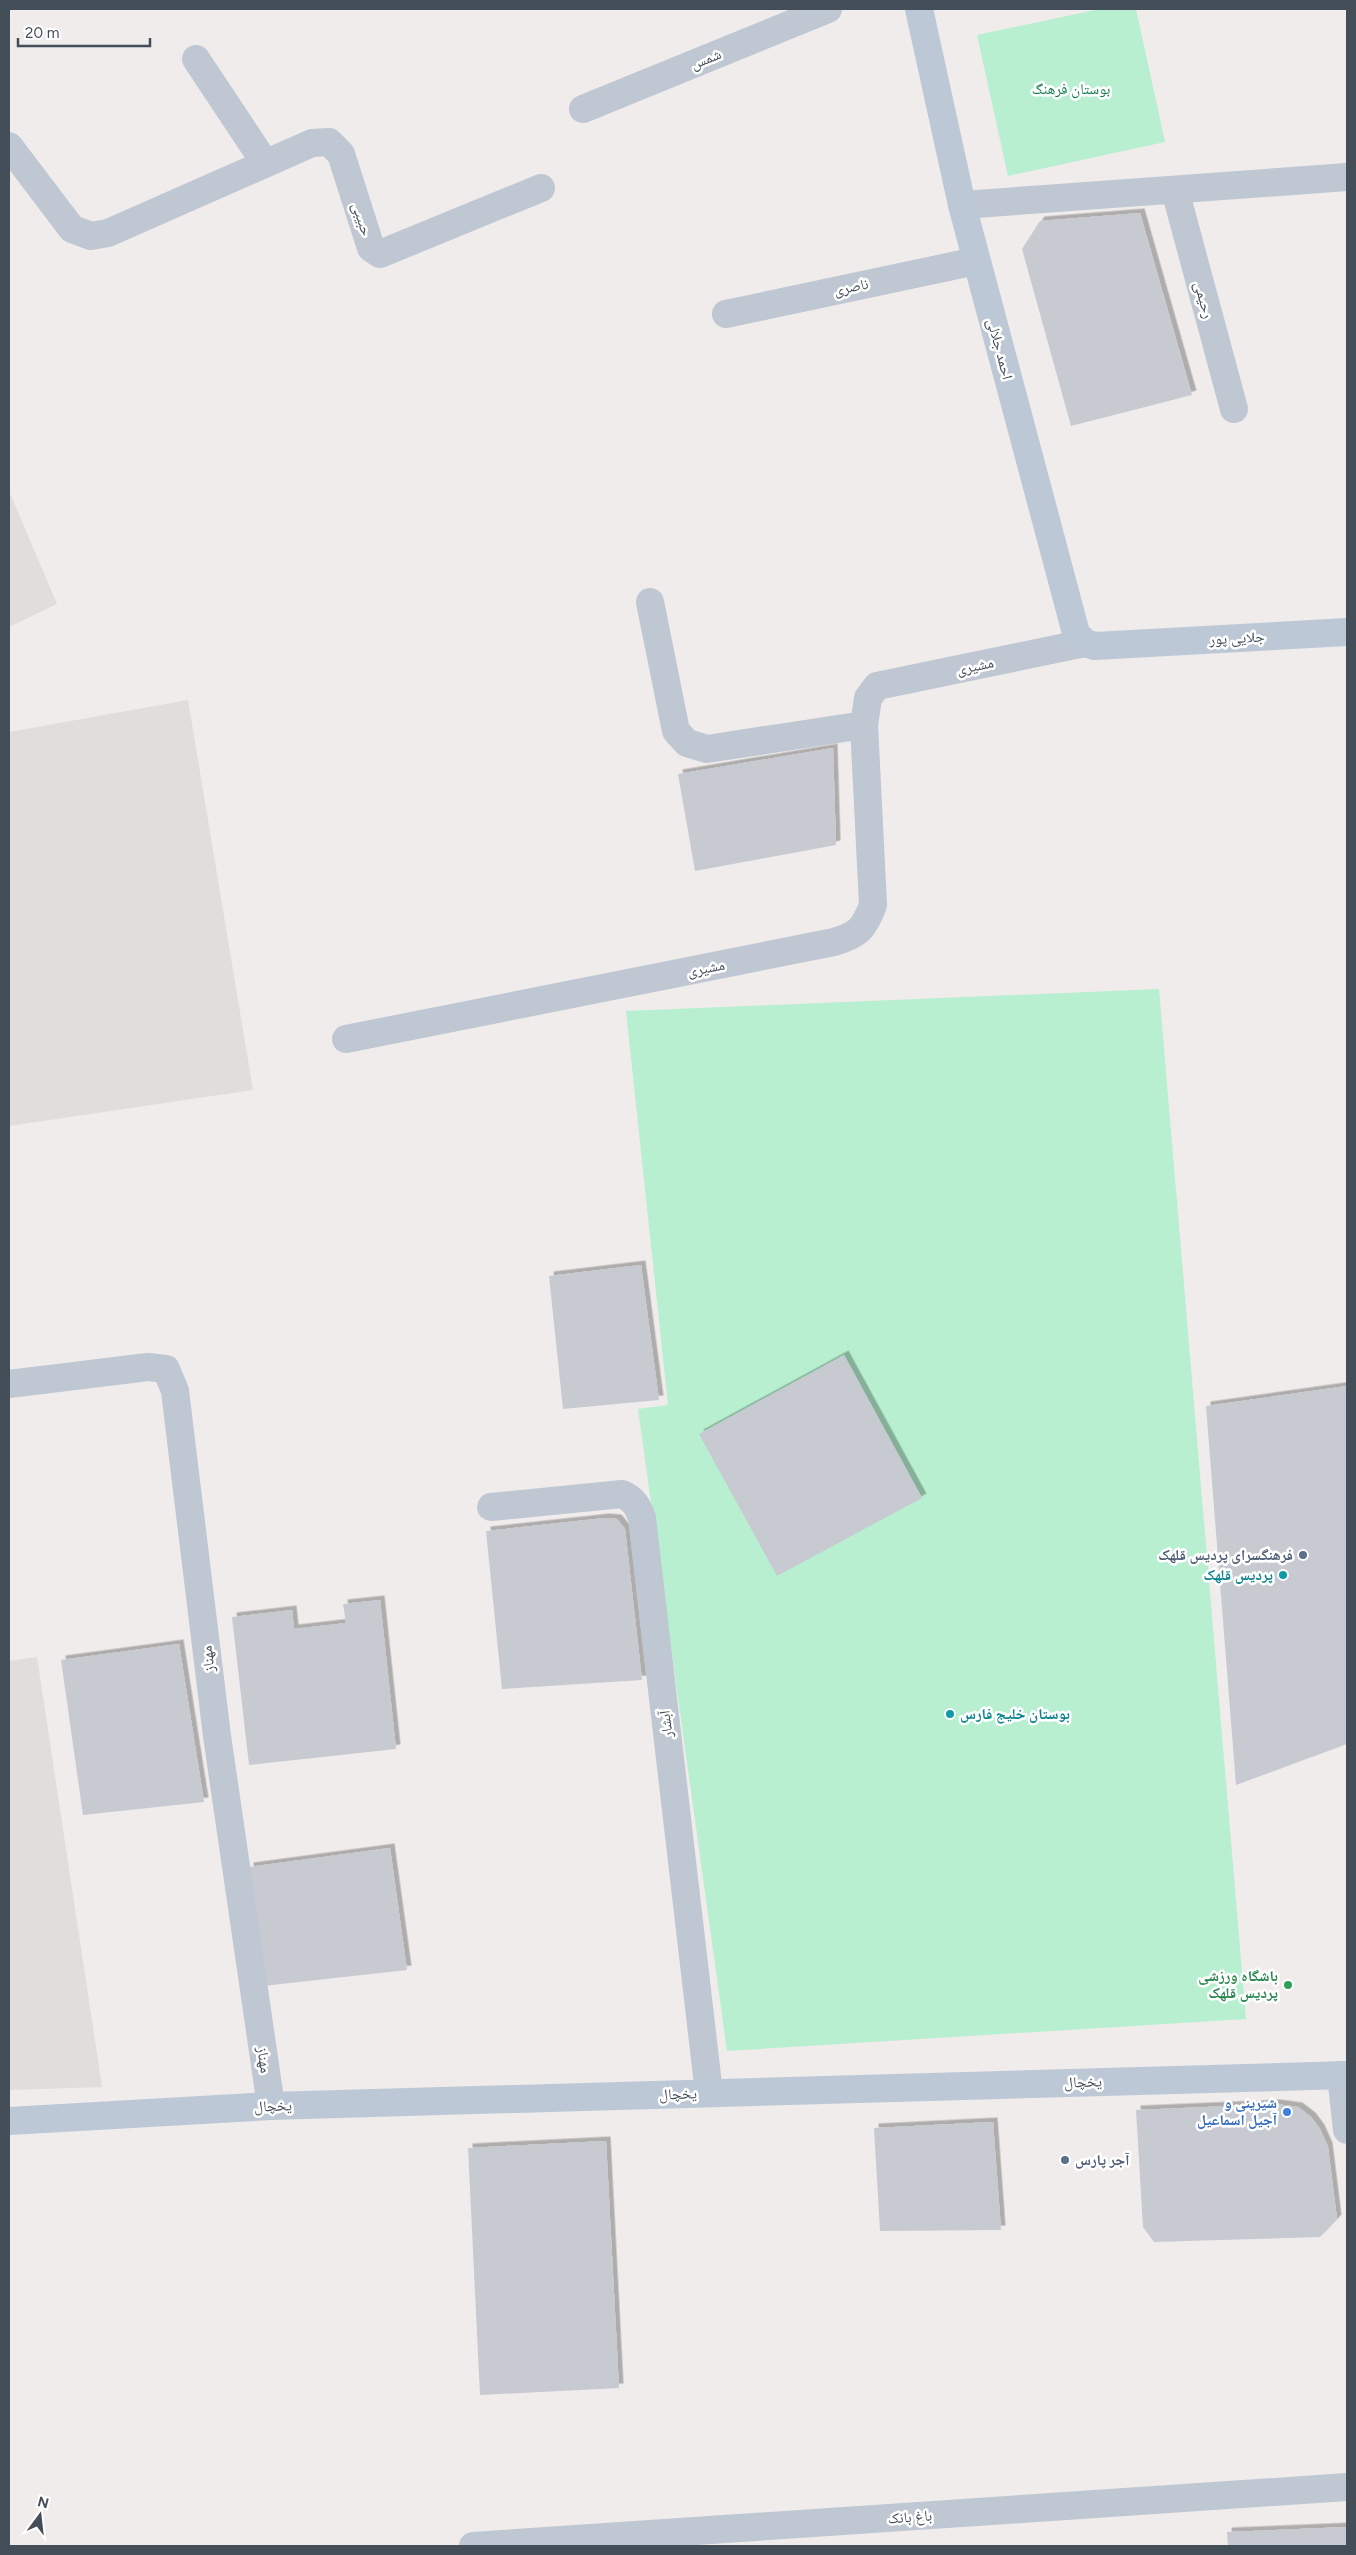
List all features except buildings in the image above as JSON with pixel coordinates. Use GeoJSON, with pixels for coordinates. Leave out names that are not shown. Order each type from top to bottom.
{"type":"FeatureCollection","features":[{"type":"Feature","properties":{"kind":"street","name":"شمس"},"geometry":{"type":"LineString","coordinates":[[583,109],[828,9]]}},
{"type":"Feature","properties":{"kind":"street","name":"احمد جلالی"},"geometry":{"type":"LineString","coordinates":[[919,9],[976,261],[1076,633],[1085,643]]}},
{"type":"Feature","properties":{"kind":"street"},"geometry":{"type":"LineString","coordinates":[[196,59],[265,164]]}},
{"type":"Feature","properties":{"kind":"street","name":"حبیبی"},"geometry":{"type":"LineString","coordinates":[[10,150],[72,229],[91,236],[108,233],[312,144],[329,142],[341,154],[371,248],[380,254],[540,188]]}},
{"type":"Feature","properties":{"kind":"street"},"geometry":{"type":"LineString","coordinates":[[962,205],[1347,177]]}},
{"type":"Feature","properties":{"kind":"street","name":"رحیمی"},"geometry":{"type":"LineString","coordinates":[[1175,190],[1234,409]]}},
{"type":"Feature","properties":{"kind":"street","name":"ناصری"},"geometry":{"type":"LineString","coordinates":[[726,314],[976,261]]}},
{"type":"Feature","properties":{"kind":"street"},"geometry":{"type":"LineString","coordinates":[[650,602],[676,731],[687,743],[707,749],[864,726]]}},
{"type":"Feature","properties":{"kind":"street","name":"جلایی پور"},"geometry":{"type":"LineString","coordinates":[[1085,643],[1095,646],[1347,632]]}},
{"type":"Feature","properties":{"kind":"street","name":"مشیری"},"geometry":{"type":"LineString","coordinates":[[346,1039],[824,944],[854,936],[867,922],[872,905],[864,726],[868,698],[877,686],[1085,643]]}},
{"type":"Feature","properties":{"kind":"street","name":"مهناز"},"geometry":{"type":"LineString","coordinates":[[9,1384],[148,1367],[166,1369],[175,1391],[217,1736],[271,2106]]}},
{"type":"Feature","properties":{"kind":"street","name":"آبشار"},"geometry":{"type":"LineString","coordinates":[[491,1507],[622,1494],[630,1497],[638,1506],[642,1518],[709,2093]]}},
{"type":"Feature","properties":{"kind":"street"},"geometry":{"type":"LineString","coordinates":[[1344,2075],[1347,2130]]}},
{"type":"Feature","properties":{"kind":"street","name":"یخچال"},"geometry":{"type":"LineString","coordinates":[[9,2121],[271,2106],[1344,2075]]}},
{"type":"Feature","properties":{"kind":"street","name":"باغ بانک"},"geometry":{"type":"LineString","coordinates":[[473,2546],[1347,2487]]}},
{"type":"Feature","properties":{"kind":"shaded area"},"geometry":{"type":"Polygon","coordinates":[[[9,491],[57,604],[9,627],[9,491]]]}},
{"type":"Feature","properties":{"kind":"shaded area"},"geometry":{"type":"Polygon","coordinates":[[[188,700],[253,1090],[9,1126],[9,732],[188,700]]]}},
{"type":"Feature","properties":{"kind":"shaded area"},"geometry":{"type":"Polygon","coordinates":[[[37,1657],[102,2087],[9,2090],[9,1661],[37,1657]]]}},
{"type":"Feature","properties":{"kind":"green space","name":"بوستان فرهنگ"},"geometry":{"type":"Polygon","coordinates":[[[1100,9],[1136,9],[1165,142],[1008,176],[977,35],[1100,9]]]}},
{"type":"Feature","properties":{"kind":"green space","name":"بوستان خلیج فارس"},"geometry":{"type":"Polygon","coordinates":[[[1159,989],[1246,2019],[727,2051],[638,1409],[668,1405],[626,1011],[1159,989]]]}},
{"type":"Feature","properties":{"kind":"place","name":"فرهنگسرای پردیس قلهک"},"geometry":{"type":"Point","coordinates":[1303,1555]}},
{"type":"Feature","properties":{"kind":"place","name":"پردیس قلهک"},"geometry":{"type":"Point","coordinates":[1283,1575]}},
{"type":"Feature","properties":{"kind":"place","name":"بوستان خلیج فارس"},"geometry":{"type":"Point","coordinates":[950,1714]}},
{"type":"Feature","properties":{"kind":"place","name":"باشگاه ورزشی پردیس قلهک"},"geometry":{"type":"Point","coordinates":[1288,1985]}},
{"type":"Feature","properties":{"kind":"place","name":"شیرینی و آجیل اسماعيل"},"geometry":{"type":"Point","coordinates":[1287,2112]}},
{"type":"Feature","properties":{"kind":"place","name":"آجر پارس"},"geometry":{"type":"Point","coordinates":[1065,2160]}}]}
